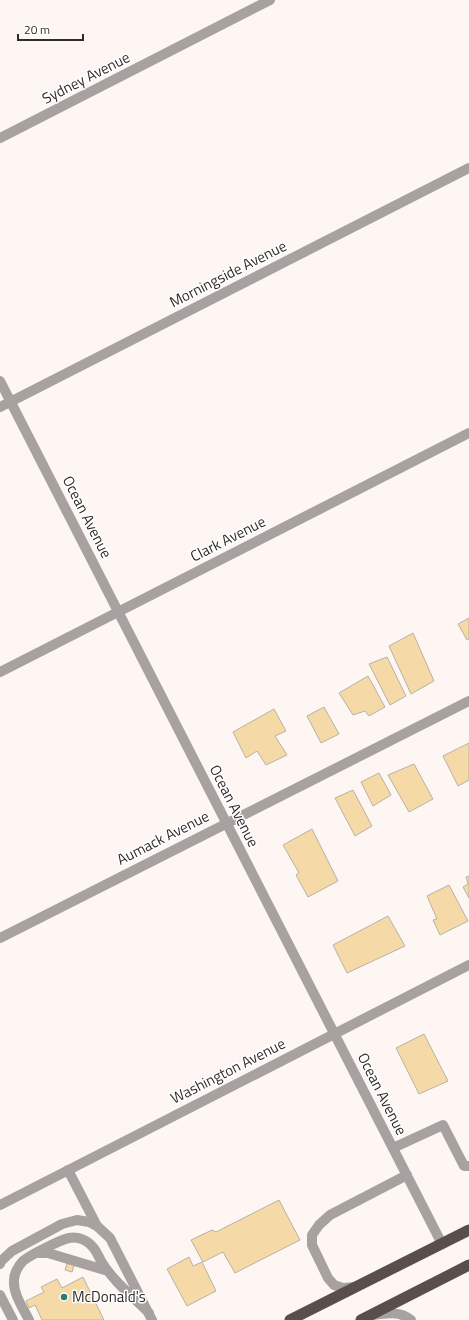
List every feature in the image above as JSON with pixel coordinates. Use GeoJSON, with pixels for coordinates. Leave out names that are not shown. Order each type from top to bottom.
{"type":"FeatureCollection","features":[{"type":"Feature","properties":{"kind":"highway"},"geometry":{"type":"LineString","coordinates":[[290,1320],[469,1230]]}},
{"type":"Feature","properties":{"kind":"highway"},"geometry":{"type":"LineString","coordinates":[[361,1320],[469,1265]]}},
{"type":"Feature","properties":{"kind":"street","name":"Sydney Avenue"},"geometry":{"type":"LineString","coordinates":[[0,138],[270,0]]}},
{"type":"Feature","properties":{"kind":"street","name":"Morningside Avenue"},"geometry":{"type":"LineString","coordinates":[[0,407],[469,168]]}},
{"type":"Feature","properties":{"kind":"street","name":"Ocean Avenue"},"geometry":{"type":"LineString","coordinates":[[0,381],[442,1244]]}},
{"type":"Feature","properties":{"kind":"street","name":"Clark Avenue"},"geometry":{"type":"LineString","coordinates":[[0,672],[469,433]]}},
{"type":"Feature","properties":{"kind":"street","name":"Aumack Avenue"},"geometry":{"type":"LineString","coordinates":[[0,938],[469,701]]}},
{"type":"Feature","properties":{"kind":"street","name":"Washington Avenue"},"geometry":{"type":"LineString","coordinates":[[0,1205],[469,965]]}},
{"type":"Feature","properties":{"kind":"street"},"geometry":{"type":"LineString","coordinates":[[393,1148],[443,1125],[464,1166],[469,1166]]}},
{"type":"Feature","properties":{"kind":"street"},"geometry":{"type":"LineString","coordinates":[[68,1170],[97,1226]]}},
{"type":"Feature","properties":{"kind":"street"},"geometry":{"type":"LineString","coordinates":[[357,1287],[343,1288],[334,1285],[328,1278],[312,1245],[312,1235],[319,1225],[330,1215],[407,1175]]}},
{"type":"Feature","properties":{"kind":"street"},"geometry":{"type":"LineString","coordinates":[[0,1264],[1,1260],[12,1251],[62,1224],[77,1220],[89,1222],[97,1226],[110,1238],[151,1318]]}},
{"type":"Feature","properties":{"kind":"street"},"geometry":{"type":"LineString","coordinates":[[29,1320],[16,1292],[14,1281],[15,1275],[22,1262],[36,1253],[68,1238],[85,1240],[92,1246],[108,1271],[151,1318]]}},
{"type":"Feature","properties":{"kind":"street"},"geometry":{"type":"LineString","coordinates":[[36,1253],[48,1253],[108,1271]]}},
{"type":"Feature","properties":{"kind":"street"},"geometry":{"type":"LineString","coordinates":[[0,1294],[13,1320]]}},
{"type":"Feature","properties":{"kind":"street"},"geometry":{"type":"LineString","coordinates":[[371,1315],[389,1313],[406,1315],[411,1320]]}},
{"type":"Feature","properties":{"kind":"building"},"geometry":{"type":"Polygon","coordinates":[[[469,618],[469,639],[467,640],[458,624],[469,618]]]}},
{"type":"Feature","properties":{"kind":"building"},"geometry":{"type":"Polygon","coordinates":[[[413,633],[434,681],[411,694],[389,646],[413,633]]]}},
{"type":"Feature","properties":{"kind":"building"},"geometry":{"type":"Polygon","coordinates":[[[387,657],[406,696],[390,705],[369,664],[387,657]]]}},
{"type":"Feature","properties":{"kind":"building"},"geometry":{"type":"Polygon","coordinates":[[[368,676],[385,707],[369,716],[365,711],[353,715],[339,693],[368,676]]]}},
{"type":"Feature","properties":{"kind":"building"},"geometry":{"type":"Polygon","coordinates":[[[324,707],[339,734],[321,743],[307,716],[324,707]]]}},
{"type":"Feature","properties":{"kind":"building"},"geometry":{"type":"Polygon","coordinates":[[[274,709],[286,731],[275,736],[287,755],[266,765],[257,751],[246,758],[233,732],[274,709]]]}},
{"type":"Feature","properties":{"kind":"building"},"geometry":{"type":"Polygon","coordinates":[[[469,743],[469,780],[458,786],[443,756],[469,743]]]}},
{"type":"Feature","properties":{"kind":"building"},"geometry":{"type":"Polygon","coordinates":[[[414,764],[433,799],[409,812],[388,775],[414,764]]]}},
{"type":"Feature","properties":{"kind":"building"},"geometry":{"type":"Polygon","coordinates":[[[379,773],[391,795],[373,806],[361,782],[379,773]]]}},
{"type":"Feature","properties":{"kind":"building"},"geometry":{"type":"Polygon","coordinates":[[[353,790],[372,826],[355,836],[335,798],[353,790]]]}},
{"type":"Feature","properties":{"kind":"building"},"geometry":{"type":"Polygon","coordinates":[[[312,829],[338,881],[308,897],[296,875],[299,873],[283,845],[312,829]]]}},
{"type":"Feature","properties":{"kind":"building"},"geometry":{"type":"Polygon","coordinates":[[[469,876],[469,898],[463,887],[468,884],[466,877],[469,876]]]}},
{"type":"Feature","properties":{"kind":"building"},"geometry":{"type":"Polygon","coordinates":[[[449,885],[468,921],[440,935],[433,920],[437,919],[427,896],[449,885]]]}},
{"type":"Feature","properties":{"kind":"building"},"geometry":{"type":"Polygon","coordinates":[[[388,916],[405,946],[347,973],[333,945],[388,916]]]}},
{"type":"Feature","properties":{"kind":"building"},"geometry":{"type":"Polygon","coordinates":[[[424,1034],[448,1081],[419,1094],[396,1048],[424,1034]]]}},
{"type":"Feature","properties":{"kind":"building"},"geometry":{"type":"Polygon","coordinates":[[[279,1200],[300,1240],[235,1273],[223,1252],[203,1262],[191,1240],[212,1230],[216,1232],[279,1200]]]}},
{"type":"Feature","properties":{"kind":"building"},"geometry":{"type":"Polygon","coordinates":[[[189,1257],[193,1266],[202,1262],[216,1291],[187,1306],[167,1269],[189,1257]]]}},
{"type":"Feature","properties":{"kind":"building"},"geometry":{"type":"Polygon","coordinates":[[[68,1261],[75,1262],[72,1272],[65,1270],[68,1261]]]}},
{"type":"Feature","properties":{"kind":"building","name":"McDonald's"},"geometry":{"type":"Polygon","coordinates":[[[83,1277],[104,1320],[42,1320],[35,1305],[29,1308],[26,1301],[44,1292],[41,1287],[57,1279],[62,1288],[83,1277]]]}},
{"type":"Feature","properties":{"kind":"place","name":"McDonald's"},"geometry":{"type":"Point","coordinates":[64,1297]}}]}
